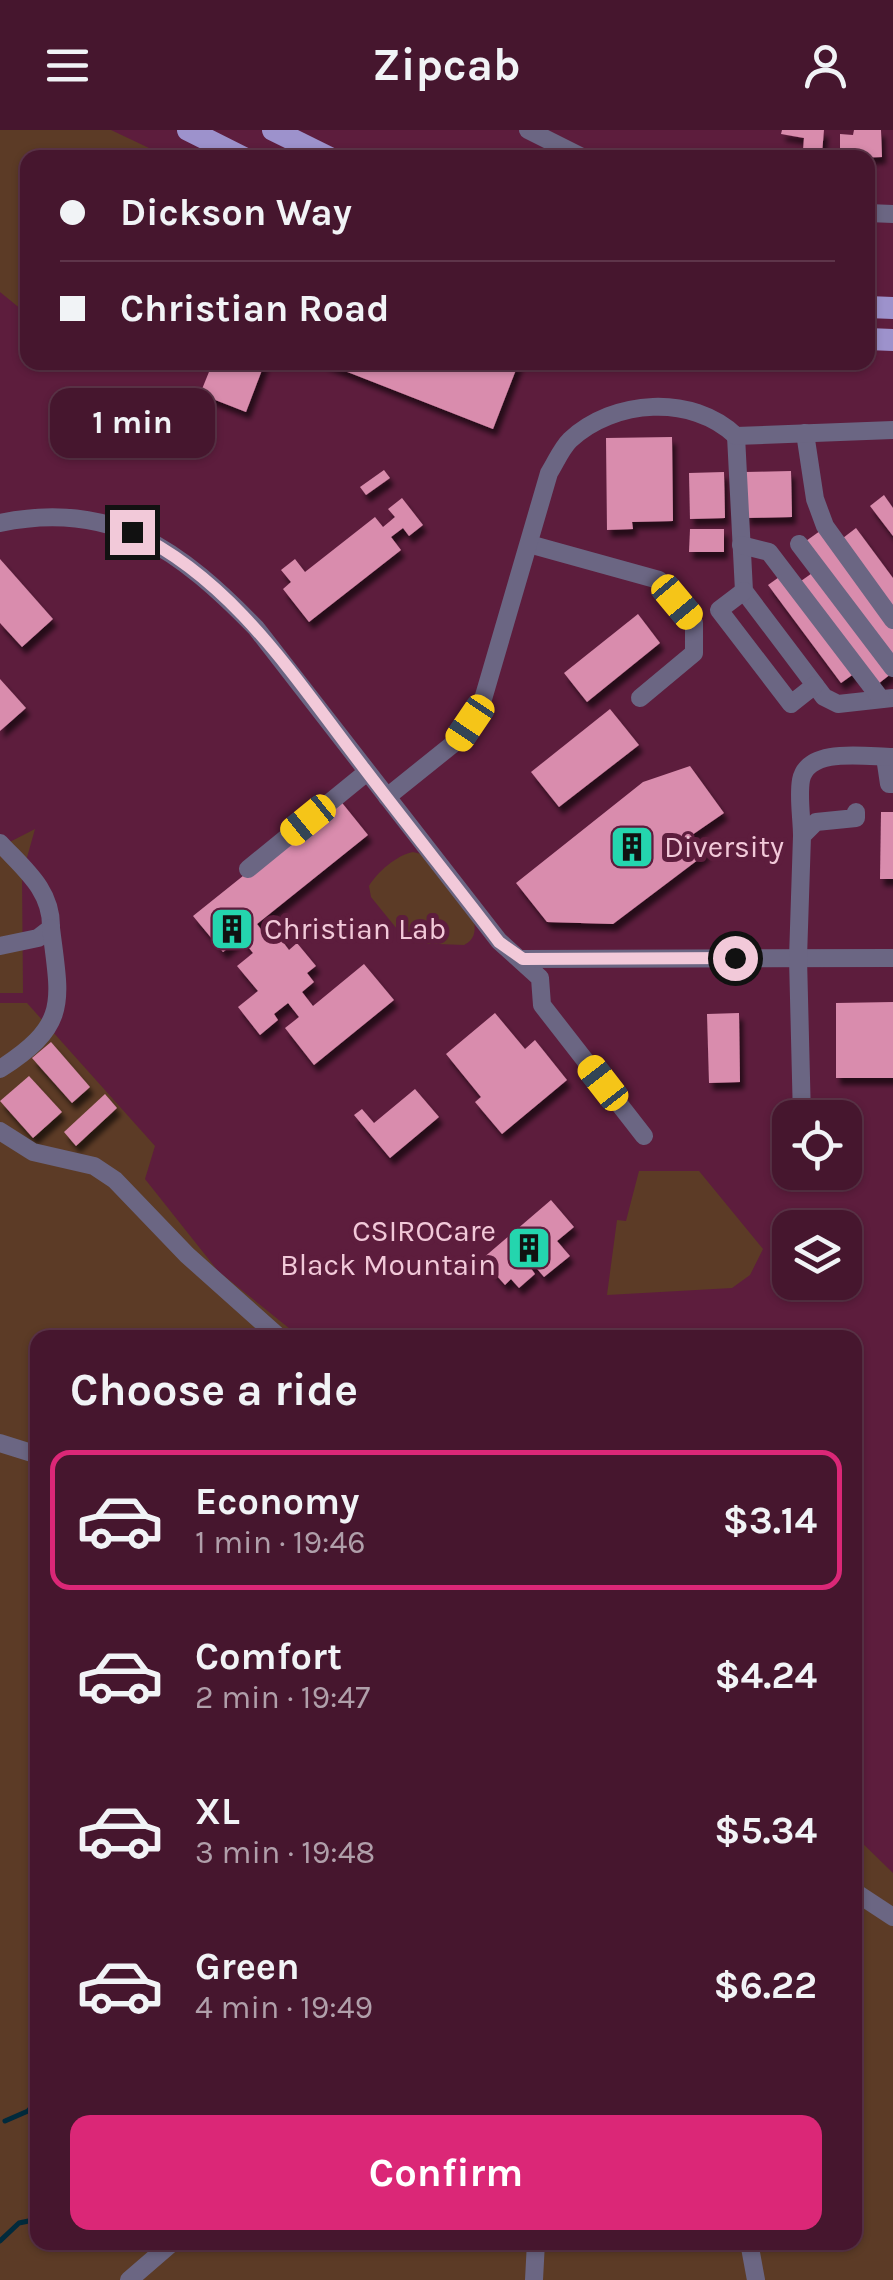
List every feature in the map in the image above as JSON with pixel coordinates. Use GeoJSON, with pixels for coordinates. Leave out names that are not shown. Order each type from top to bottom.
{"type":"FeatureCollection","features":[{"type":"Feature","properties":{"kind":"main road"},"geometry":{"type":"LineString","coordinates":[[188,130],[228,150]]}},
{"type":"Feature","properties":{"kind":"main road"},"geometry":{"type":"LineString","coordinates":[[273,130],[314,150]]}},
{"type":"Feature","properties":{"kind":"street"},"geometry":{"type":"LineString","coordinates":[[528,130],[568,150]]}},
{"type":"Feature","properties":{"kind":"street"},"geometry":{"type":"LineString","coordinates":[[388,797],[458,740],[481,706],[549,473],[566,443],[602,419],[642,407],[663,406],[705,415],[724,424],[736,436],[744,591],[824,697],[838,704],[887,699]]}},
{"type":"Feature","properties":{"kind":"street"},"geometry":{"type":"LineString","coordinates":[[736,436],[893,430]]}},
{"type":"Feature","properties":{"kind":"street"},"geometry":{"type":"LineString","coordinates":[[806,433],[815,500],[824,526],[893,620]]}},
{"type":"Feature","properties":{"kind":"street"},"geometry":{"type":"LineString","coordinates":[[0,524],[25,518],[97,521],[165,547],[194,568],[256,628],[499,942],[523,959],[540,978],[542,1005],[644,1136]]}},
{"type":"Feature","properties":{"kind":"street"},"geometry":{"type":"LineString","coordinates":[[528,544],[659,580],[694,623],[694,653],[640,698]]}},
{"type":"Feature","properties":{"kind":"street"},"geometry":{"type":"LineString","coordinates":[[799,544],[893,668]]}},
{"type":"Feature","properties":{"kind":"street"},"geometry":{"type":"LineString","coordinates":[[741,545],[769,552],[887,699]]}},
{"type":"Feature","properties":{"kind":"street"},"geometry":{"type":"LineString","coordinates":[[744,591],[718,610],[791,704],[815,685]]}},
{"type":"Feature","properties":{"kind":"street"},"geometry":{"type":"LineString","coordinates":[[802,1100],[798,958],[801,778],[811,763],[825,757],[889,757],[889,784],[893,784]]}},
{"type":"Feature","properties":{"kind":"street"},"geometry":{"type":"LineString","coordinates":[[248,868],[367,772]]}},
{"type":"Feature","properties":{"kind":"street"},"geometry":{"type":"LineString","coordinates":[[802,836],[816,822],[856,818],[856,812]]}},
{"type":"Feature","properties":{"kind":"street"},"geometry":{"type":"LineString","coordinates":[[0,843],[39,884],[52,907],[60,997],[51,1024],[22,1057],[0,1069]]}},
{"type":"Feature","properties":{"kind":"street"},"geometry":{"type":"LineString","coordinates":[[0,946],[38,938],[51,928]]}},
{"type":"Feature","properties":{"kind":"street"},"geometry":{"type":"LineString","coordinates":[[523,959],[893,958]]}},
{"type":"Feature","properties":{"kind":"street"},"geometry":{"type":"LineString","coordinates":[[0,1131],[33,1152],[94,1166],[115,1180],[186,1254],[271,1330]]}},
{"type":"Feature","properties":{"kind":"street"},"geometry":{"type":"LineString","coordinates":[[0,1443],[30,1452]]}},
{"type":"Feature","properties":{"kind":"street"},"geometry":{"type":"LineString","coordinates":[[862,1897],[893,1917]]}},
{"type":"Feature","properties":{"kind":"street"},"geometry":{"type":"LineString","coordinates":[[129,2280],[164,2250]]}},
{"type":"Feature","properties":{"kind":"street"},"geometry":{"type":"LineString","coordinates":[[534,2280],[536,2250]]}},
{"type":"Feature","properties":{"kind":"street"},"geometry":{"type":"LineString","coordinates":[[750,2250],[756,2280]]}},
{"type":"Feature","properties":{"kind":"shaded area"},"geometry":{"type":"Polygon","coordinates":[[[0,130],[111,130],[153,150],[20,150],[20,308],[0,292],[0,130]]]}},
{"type":"Feature","properties":{"kind":"shaded area"},"geometry":{"type":"Polygon","coordinates":[[[35,829],[22,875],[23,993],[0,993],[0,847],[35,829]]]}},
{"type":"Feature","properties":{"kind":"shaded area"},"geometry":{"type":"Polygon","coordinates":[[[413,852],[421,854],[474,921],[473,935],[464,945],[406,940],[371,897],[369,886],[377,875],[394,860],[413,852]]]}},
{"type":"Feature","properties":{"kind":"shaded area"},"geometry":{"type":"Polygon","coordinates":[[[0,1003],[27,1003],[155,1146],[145,1179],[218,1271],[291,1330],[30,1330],[30,2250],[862,2250],[862,1843],[893,1873],[893,2280],[0,2280],[0,1003]]]}},
{"type":"Feature","properties":{"kind":"shaded area"},"geometry":{"type":"Polygon","coordinates":[[[639,1171],[699,1171],[763,1249],[750,1275],[732,1288],[607,1295],[617,1220],[626,1221],[639,1171]]]}},
{"type":"Feature","properties":{"kind":"building"},"geometry":{"type":"Polygon","coordinates":[[[782,130],[824,130],[822,150],[803,150],[804,138],[781,134],[782,130]]]}},
{"type":"Feature","properties":{"kind":"building"},"geometry":{"type":"Polygon","coordinates":[[[854,130],[881,130],[882,157],[875,157],[875,150],[840,150],[840,134],[853,135],[854,130]]]}},
{"type":"Feature","properties":{"kind":"building"},"geometry":{"type":"Polygon","coordinates":[[[210,370],[262,370],[246,412],[200,394],[210,370]]]}},
{"type":"Feature","properties":{"kind":"building"},"geometry":{"type":"Polygon","coordinates":[[[342,370],[516,370],[493,429],[342,370]]]}},
{"type":"Feature","properties":{"kind":"building"},"geometry":{"type":"Polygon","coordinates":[[[672,437],[673,521],[632,522],[633,529],[607,530],[606,438],[672,437]]]}},
{"type":"Feature","properties":{"kind":"building"},"geometry":{"type":"Polygon","coordinates":[[[384,470],[390,478],[366,495],[360,487],[384,470]]]}},
{"type":"Feature","properties":{"kind":"building"},"geometry":{"type":"Polygon","coordinates":[[[791,471],[792,517],[746,518],[745,472],[791,471]]]}},
{"type":"Feature","properties":{"kind":"building"},"geometry":{"type":"Polygon","coordinates":[[[724,472],[725,518],[690,519],[689,473],[724,472]]]}},
{"type":"Feature","properties":{"kind":"building"},"geometry":{"type":"Polygon","coordinates":[[[884,495],[893,508],[893,536],[870,506],[884,495]]]}},
{"type":"Feature","properties":{"kind":"building"},"geometry":{"type":"Polygon","coordinates":[[[402,498],[423,525],[409,536],[403,528],[391,537],[401,550],[309,622],[283,589],[291,582],[281,570],[295,559],[305,572],[375,517],[383,527],[395,517],[388,509],[402,498]]]}},
{"type":"Feature","properties":{"kind":"building"},"geometry":{"type":"Polygon","coordinates":[[[856,528],[893,578],[893,606],[843,538],[856,528]]]}},
{"type":"Feature","properties":{"kind":"building"},"geometry":{"type":"Polygon","coordinates":[[[690,529],[724,529],[724,552],[689,552],[690,529]]]}},
{"type":"Feature","properties":{"kind":"building"},"geometry":{"type":"Polygon","coordinates":[[[820,531],[893,627],[893,656],[806,541],[820,531]]]}},
{"type":"Feature","properties":{"kind":"building"},"geometry":{"type":"Polygon","coordinates":[[[0,559],[53,619],[22,647],[0,623],[0,559]]]}},
{"type":"Feature","properties":{"kind":"building"},"geometry":{"type":"Polygon","coordinates":[[[815,571],[892,673],[878,684],[801,581],[815,571]]]}},
{"type":"Feature","properties":{"kind":"building"},"geometry":{"type":"Polygon","coordinates":[[[782,575],[855,673],[841,683],[768,585],[782,575]]]}},
{"type":"Feature","properties":{"kind":"building"},"geometry":{"type":"Polygon","coordinates":[[[638,614],[660,643],[587,702],[564,673],[638,614]]]}},
{"type":"Feature","properties":{"kind":"building"},"geometry":{"type":"Polygon","coordinates":[[[0,679],[26,708],[0,731],[0,679]]]}},
{"type":"Feature","properties":{"kind":"building"},"geometry":{"type":"Polygon","coordinates":[[[610,709],[639,745],[559,807],[531,772],[610,709]]]}},
{"type":"Feature","properties":{"kind":"building","name":"Diversity"},"geometry":{"type":"Polygon","coordinates":[[[690,766],[724,813],[692,835],[707,853],[613,924],[547,922],[516,883],[643,782],[690,766]]]}},
{"type":"Feature","properties":{"kind":"building","name":"Christian Lab"},"geometry":{"type":"Polygon","coordinates":[[[339,799],[368,835],[257,924],[269,940],[277,934],[289,950],[297,943],[316,966],[307,973],[314,982],[302,992],[313,1006],[364,964],[394,1000],[314,1065],[285,1028],[299,1017],[288,1003],[274,1014],[278,1020],[260,1035],[238,1007],[258,991],[237,966],[253,953],[241,938],[223,952],[193,916],[339,799]]]}},
{"type":"Feature","properties":{"kind":"building"},"geometry":{"type":"Polygon","coordinates":[[[881,812],[893,812],[893,879],[880,879],[881,812]]]}},
{"type":"Feature","properties":{"kind":"building"},"geometry":{"type":"Polygon","coordinates":[[[893,1002],[893,1078],[836,1078],[836,1003],[893,1002]]]}},
{"type":"Feature","properties":{"kind":"building"},"geometry":{"type":"Polygon","coordinates":[[[495,1013],[525,1049],[535,1040],[567,1080],[502,1134],[475,1102],[481,1097],[446,1054],[495,1013]]]}},
{"type":"Feature","properties":{"kind":"building"},"geometry":{"type":"Polygon","coordinates":[[[739,1013],[740,1082],[709,1083],[707,1014],[739,1013]]]}},
{"type":"Feature","properties":{"kind":"building"},"geometry":{"type":"Polygon","coordinates":[[[51,1042],[90,1087],[72,1103],[32,1058],[51,1042]]]}},
{"type":"Feature","properties":{"kind":"building"},"geometry":{"type":"Polygon","coordinates":[[[29,1076],[62,1112],[33,1138],[0,1101],[29,1076]]]}},
{"type":"Feature","properties":{"kind":"building"},"geometry":{"type":"Polygon","coordinates":[[[415,1089],[439,1117],[390,1158],[354,1115],[362,1109],[374,1123],[415,1089]]]}},
{"type":"Feature","properties":{"kind":"building"},"geometry":{"type":"Polygon","coordinates":[[[105,1094],[117,1108],[76,1146],[64,1132],[105,1094]]]}},
{"type":"Feature","properties":{"kind":"building","name":"CSIROCare Black Mountain"},"geometry":{"type":"Polygon","coordinates":[[[551,1200],[574,1227],[557,1241],[570,1256],[544,1277],[533,1264],[530,1267],[535,1274],[519,1288],[511,1279],[505,1285],[482,1259],[551,1200]]]}},
{"type":"Feature","properties":{"kind":"waterway"},"geometry":{"type":"LineString","coordinates":[[5,2121],[30,2109]]}},
{"type":"Feature","properties":{"kind":"waterway"},"geometry":{"type":"LineString","coordinates":[[0,2241],[19,2223],[30,2221]]}},
{"type":"Feature","properties":{"kind":"place","name":"Diversity"},"geometry":{"type":"Point","coordinates":[632,847]}},
{"type":"Feature","properties":{"kind":"place","name":"Christian Lab"},"geometry":{"type":"Point","coordinates":[232,929]}},
{"type":"Feature","properties":{"kind":"place","name":"CSIROCare Black Mountain"},"geometry":{"type":"Point","coordinates":[529,1248]}},
{"type":"Feature","properties":{"kind":"route"},"geometry":{"type":"LineString","coordinates":[[132,532],[165,547],[194,568],[256,628],[499,942],[523,959],[735,958]]}}]}
